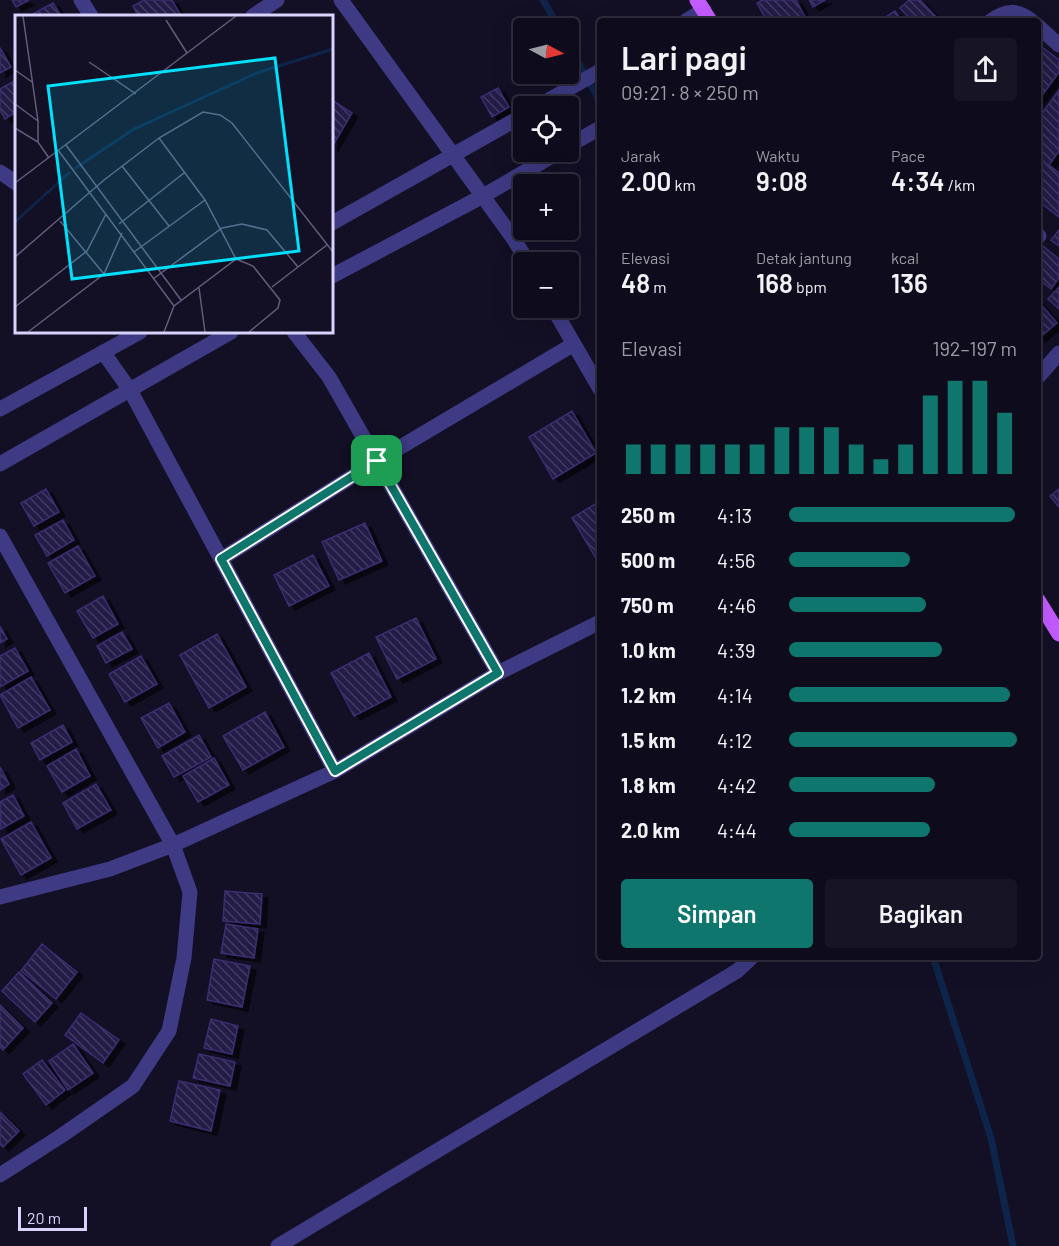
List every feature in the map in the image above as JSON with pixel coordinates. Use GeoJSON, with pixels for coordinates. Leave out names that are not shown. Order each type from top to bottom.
{"type":"FeatureCollection","features":[{"type":"Feature","properties":{"kind":"main road"},"geometry":{"type":"LineString","coordinates":[[1041,605],[1059,634]]}},
{"type":"Feature","properties":{"kind":"street"},"geometry":{"type":"LineString","coordinates":[[81,0],[90,15]]}},
{"type":"Feature","properties":{"kind":"street"},"geometry":{"type":"LineString","coordinates":[[254,15],[277,0]]}},
{"type":"Feature","properties":{"kind":"street"},"geometry":{"type":"LineString","coordinates":[[341,0],[522,252]]}},
{"type":"Feature","properties":{"kind":"street"},"geometry":{"type":"LineString","coordinates":[[691,18],[704,10]]}},
{"type":"Feature","properties":{"kind":"street"},"geometry":{"type":"LineString","coordinates":[[997,18],[1010,11],[1018,12],[1027,18]]}},
{"type":"Feature","properties":{"kind":"street"},"geometry":{"type":"LineString","coordinates":[[1041,29],[1059,45]]}},
{"type":"Feature","properties":{"kind":"street"},"geometry":{"type":"LineString","coordinates":[[556,96],[597,73]]}},
{"type":"Feature","properties":{"kind":"street"},"geometry":{"type":"LineString","coordinates":[[333,223],[513,121]]}},
{"type":"Feature","properties":{"kind":"street"},"geometry":{"type":"LineString","coordinates":[[579,140],[597,130]]}},
{"type":"Feature","properties":{"kind":"street"},"geometry":{"type":"LineString","coordinates":[[333,275],[483,196],[540,162]]}},
{"type":"Feature","properties":{"kind":"street"},"geometry":{"type":"LineString","coordinates":[[15,166],[1,173],[15,182]]}},
{"type":"Feature","properties":{"kind":"street"},"geometry":{"type":"LineString","coordinates":[[559,318],[597,384]]}},
{"type":"Feature","properties":{"kind":"street"},"geometry":{"type":"LineString","coordinates":[[0,409],[138,333]]}},
{"type":"Feature","properties":{"kind":"street"},"geometry":{"type":"LineString","coordinates":[[0,464],[229,333]]}},
{"type":"Feature","properties":{"kind":"street"},"geometry":{"type":"LineString","coordinates":[[295,333],[329,376],[498,673]]}},
{"type":"Feature","properties":{"kind":"street"},"geometry":{"type":"LineString","coordinates":[[221,559],[377,461],[574,344]]}},
{"type":"Feature","properties":{"kind":"street"},"geometry":{"type":"LineString","coordinates":[[103,352],[130,390],[335,771]]}},
{"type":"Feature","properties":{"kind":"street"},"geometry":{"type":"LineString","coordinates":[[1041,374],[1059,353]]}},
{"type":"Feature","properties":{"kind":"street"},"geometry":{"type":"LineString","coordinates":[[0,536],[173,846],[190,892],[184,958],[169,1030],[133,1086],[61,1137],[0,1175]]}},
{"type":"Feature","properties":{"kind":"street"},"geometry":{"type":"LineString","coordinates":[[0,897],[110,869],[173,846],[335,771],[498,673],[597,624]]}},
{"type":"Feature","properties":{"kind":"street"},"geometry":{"type":"LineString","coordinates":[[278,1246],[737,971],[749,960]]}},
{"type":"Feature","properties":{"kind":"building"},"geometry":{"type":"Polygon","coordinates":[[[12,0],[29,0],[16,7],[12,0]]]}},
{"type":"Feature","properties":{"kind":"building"},"geometry":{"type":"Polygon","coordinates":[[[144,0],[172,0],[180,15],[138,15],[133,6],[144,0]]]}},
{"type":"Feature","properties":{"kind":"building"},"geometry":{"type":"Polygon","coordinates":[[[763,0],[796,0],[805,18],[765,18],[757,3],[763,0]]]}},
{"type":"Feature","properties":{"kind":"building"},"geometry":{"type":"Polygon","coordinates":[[[809,0],[825,0],[813,7],[809,0]]]}},
{"type":"Feature","properties":{"kind":"building"},"geometry":{"type":"Polygon","coordinates":[[[909,0],[920,0],[937,18],[909,18],[900,8],[909,0]]]}},
{"type":"Feature","properties":{"kind":"building"},"geometry":{"type":"Polygon","coordinates":[[[53,3],[60,15],[31,15],[53,3]]]}},
{"type":"Feature","properties":{"kind":"building"},"geometry":{"type":"Polygon","coordinates":[[[895,11],[900,18],[884,18],[895,11]]]}},
{"type":"Feature","properties":{"kind":"building"},"geometry":{"type":"Polygon","coordinates":[[[1041,46],[1059,60],[1059,72],[1041,97],[1041,46]]]}},
{"type":"Feature","properties":{"kind":"building"},"geometry":{"type":"Polygon","coordinates":[[[0,48],[11,67],[0,73],[0,48]]]}},
{"type":"Feature","properties":{"kind":"building"},"geometry":{"type":"Polygon","coordinates":[[[15,81],[15,113],[5,119],[0,110],[0,89],[15,81]]]}},
{"type":"Feature","properties":{"kind":"building"},"geometry":{"type":"Polygon","coordinates":[[[498,88],[509,107],[492,117],[481,97],[498,88]]]}},
{"type":"Feature","properties":{"kind":"building"},"geometry":{"type":"Polygon","coordinates":[[[1059,90],[1059,151],[1049,165],[1059,173],[1059,217],[1041,203],[1041,115],[1059,90]]]}},
{"type":"Feature","properties":{"kind":"building"},"geometry":{"type":"Polygon","coordinates":[[[333,101],[352,113],[333,145],[333,101]]]}},
{"type":"Feature","properties":{"kind":"building"},"geometry":{"type":"Polygon","coordinates":[[[1059,230],[1059,246],[1051,240],[1059,230]]]}},
{"type":"Feature","properties":{"kind":"building"},"geometry":{"type":"Polygon","coordinates":[[[1041,244],[1059,259],[1059,278],[1051,289],[1041,281],[1041,244]]]}},
{"type":"Feature","properties":{"kind":"building"},"geometry":{"type":"Polygon","coordinates":[[[1059,287],[1059,309],[1048,299],[1059,287]]]}},
{"type":"Feature","properties":{"kind":"building"},"geometry":{"type":"Polygon","coordinates":[[[1041,304],[1057,323],[1041,336],[1041,304]]]}},
{"type":"Feature","properties":{"kind":"building"},"geometry":{"type":"Polygon","coordinates":[[[572,411],[596,453],[553,479],[529,437],[572,411]]]}},
{"type":"Feature","properties":{"kind":"building"},"geometry":{"type":"Polygon","coordinates":[[[46,489],[59,512],[34,526],[21,503],[46,489]]]}},
{"type":"Feature","properties":{"kind":"building"},"geometry":{"type":"Polygon","coordinates":[[[1059,489],[1059,507],[1050,496],[1059,489]]]}},
{"type":"Feature","properties":{"kind":"building"},"geometry":{"type":"Polygon","coordinates":[[[597,503],[597,560],[572,518],[597,503]]]}},
{"type":"Feature","properties":{"kind":"building"},"geometry":{"type":"Polygon","coordinates":[[[63,520],[74,540],[47,556],[35,535],[63,520]]]}},
{"type":"Feature","properties":{"kind":"building"},"geometry":{"type":"Polygon","coordinates":[[[365,523],[382,561],[339,580],[322,542],[365,523]]]}},
{"type":"Feature","properties":{"kind":"building"},"geometry":{"type":"Polygon","coordinates":[[[78,546],[95,576],[65,593],[48,563],[78,546]]]}},
{"type":"Feature","properties":{"kind":"building"},"geometry":{"type":"Polygon","coordinates":[[[313,555],[329,586],[289,606],[274,575],[313,555]]]}},
{"type":"Feature","properties":{"kind":"building"},"geometry":{"type":"Polygon","coordinates":[[[103,596],[118,624],[93,638],[77,611],[103,596]]]}},
{"type":"Feature","properties":{"kind":"building"},"geometry":{"type":"Polygon","coordinates":[[[416,618],[436,659],[397,679],[376,637],[416,618]]]}},
{"type":"Feature","properties":{"kind":"building"},"geometry":{"type":"Polygon","coordinates":[[[0,626],[7,639],[0,643],[0,626]]]}},
{"type":"Feature","properties":{"kind":"building"},"geometry":{"type":"Polygon","coordinates":[[[122,632],[132,649],[106,663],[97,646],[122,632]]]}},
{"type":"Feature","properties":{"kind":"building"},"geometry":{"type":"Polygon","coordinates":[[[217,634],[246,687],[209,708],[180,655],[217,634]]]}},
{"type":"Feature","properties":{"kind":"building"},"geometry":{"type":"Polygon","coordinates":[[[15,648],[28,671],[0,687],[0,656],[15,648]]]}},
{"type":"Feature","properties":{"kind":"building"},"geometry":{"type":"Polygon","coordinates":[[[369,653],[391,697],[354,716],[331,673],[369,653]]]}},
{"type":"Feature","properties":{"kind":"building"},"geometry":{"type":"Polygon","coordinates":[[[141,656],[157,684],[125,702],[109,674],[141,656]]]}},
{"type":"Feature","properties":{"kind":"building"},"geometry":{"type":"Polygon","coordinates":[[[31,677],[50,710],[18,728],[0,695],[31,677]]]}},
{"type":"Feature","properties":{"kind":"building"},"geometry":{"type":"Polygon","coordinates":[[[169,703],[185,732],[158,748],[141,718],[169,703]]]}},
{"type":"Feature","properties":{"kind":"building"},"geometry":{"type":"Polygon","coordinates":[[[265,712],[284,747],[243,770],[223,736],[265,712]]]}},
{"type":"Feature","properties":{"kind":"building"},"geometry":{"type":"Polygon","coordinates":[[[63,725],[72,742],[40,760],[31,743],[63,725]]]}},
{"type":"Feature","properties":{"kind":"building"},"geometry":{"type":"Polygon","coordinates":[[[199,735],[211,757],[174,777],[162,756],[199,735]]]}},
{"type":"Feature","properties":{"kind":"building"},"geometry":{"type":"Polygon","coordinates":[[[76,749],[90,776],[62,792],[47,766],[76,749]]]}},
{"type":"Feature","properties":{"kind":"building"},"geometry":{"type":"Polygon","coordinates":[[[214,758],[229,785],[198,802],[183,776],[214,758]]]}},
{"type":"Feature","properties":{"kind":"building"},"geometry":{"type":"Polygon","coordinates":[[[0,767],[9,784],[0,790],[0,767]]]}},
{"type":"Feature","properties":{"kind":"building"},"geometry":{"type":"Polygon","coordinates":[[[96,784],[111,810],[77,829],[63,803],[96,784]]]}},
{"type":"Feature","properties":{"kind":"building"},"geometry":{"type":"Polygon","coordinates":[[[13,795],[24,816],[1,829],[0,802],[13,795]]]}},
{"type":"Feature","properties":{"kind":"building"},"geometry":{"type":"Polygon","coordinates":[[[31,822],[51,858],[21,875],[1,839],[31,822]]]}},
{"type":"Feature","properties":{"kind":"building"},"geometry":{"type":"Polygon","coordinates":[[[225,891],[262,894],[260,924],[223,921],[225,891]]]}},
{"type":"Feature","properties":{"kind":"building"},"geometry":{"type":"Polygon","coordinates":[[[226,924],[258,929],[254,958],[221,953],[226,924]]]}},
{"type":"Feature","properties":{"kind":"building"},"geometry":{"type":"Polygon","coordinates":[[[42,944],[77,972],[56,999],[21,971],[42,944]]]}},
{"type":"Feature","properties":{"kind":"building"},"geometry":{"type":"Polygon","coordinates":[[[214,959],[250,966],[242,1007],[207,1000],[214,959]]]}},
{"type":"Feature","properties":{"kind":"building"},"geometry":{"type":"Polygon","coordinates":[[[19,972],[52,1003],[35,1022],[2,991],[19,972]]]}},
{"type":"Feature","properties":{"kind":"building"},"geometry":{"type":"Polygon","coordinates":[[[0,1005],[23,1028],[3,1050],[0,1047],[0,1005]]]}},
{"type":"Feature","properties":{"kind":"building"},"geometry":{"type":"Polygon","coordinates":[[[81,1013],[119,1040],[103,1063],[65,1035],[81,1013]]]}},
{"type":"Feature","properties":{"kind":"building"},"geometry":{"type":"Polygon","coordinates":[[[211,1019],[238,1026],[232,1054],[204,1048],[211,1019]]]}},
{"type":"Feature","properties":{"kind":"building"},"geometry":{"type":"Polygon","coordinates":[[[73,1044],[93,1073],[68,1090],[49,1061],[73,1044]]]}},
{"type":"Feature","properties":{"kind":"building"},"geometry":{"type":"Polygon","coordinates":[[[199,1054],[235,1062],[230,1086],[193,1078],[199,1054]]]}},
{"type":"Feature","properties":{"kind":"building"},"geometry":{"type":"Polygon","coordinates":[[[42,1060],[65,1090],[46,1105],[23,1074],[42,1060]]]}},
{"type":"Feature","properties":{"kind":"building"},"geometry":{"type":"Polygon","coordinates":[[[179,1081],[220,1090],[211,1131],[170,1121],[179,1081]]]}},
{"type":"Feature","properties":{"kind":"building"},"geometry":{"type":"Polygon","coordinates":[[[0,1112],[19,1131],[3,1147],[0,1144],[0,1112]]]}},
{"type":"Feature","properties":{"kind":"waterway"},"geometry":{"type":"LineString","coordinates":[[543,0],[553,18]]}},
{"type":"Feature","properties":{"kind":"waterway"},"geometry":{"type":"LineString","coordinates":[[579,64],[597,96]]}},
{"type":"Feature","properties":{"kind":"waterway"},"geometry":{"type":"LineString","coordinates":[[934,960],[991,1138],[1013,1246]]}},
{"type":"Feature","properties":{"kind":"route"},"geometry":{"type":"LineString","coordinates":[[377,461],[498,673],[335,771],[221,559],[377,461]]}}]}
